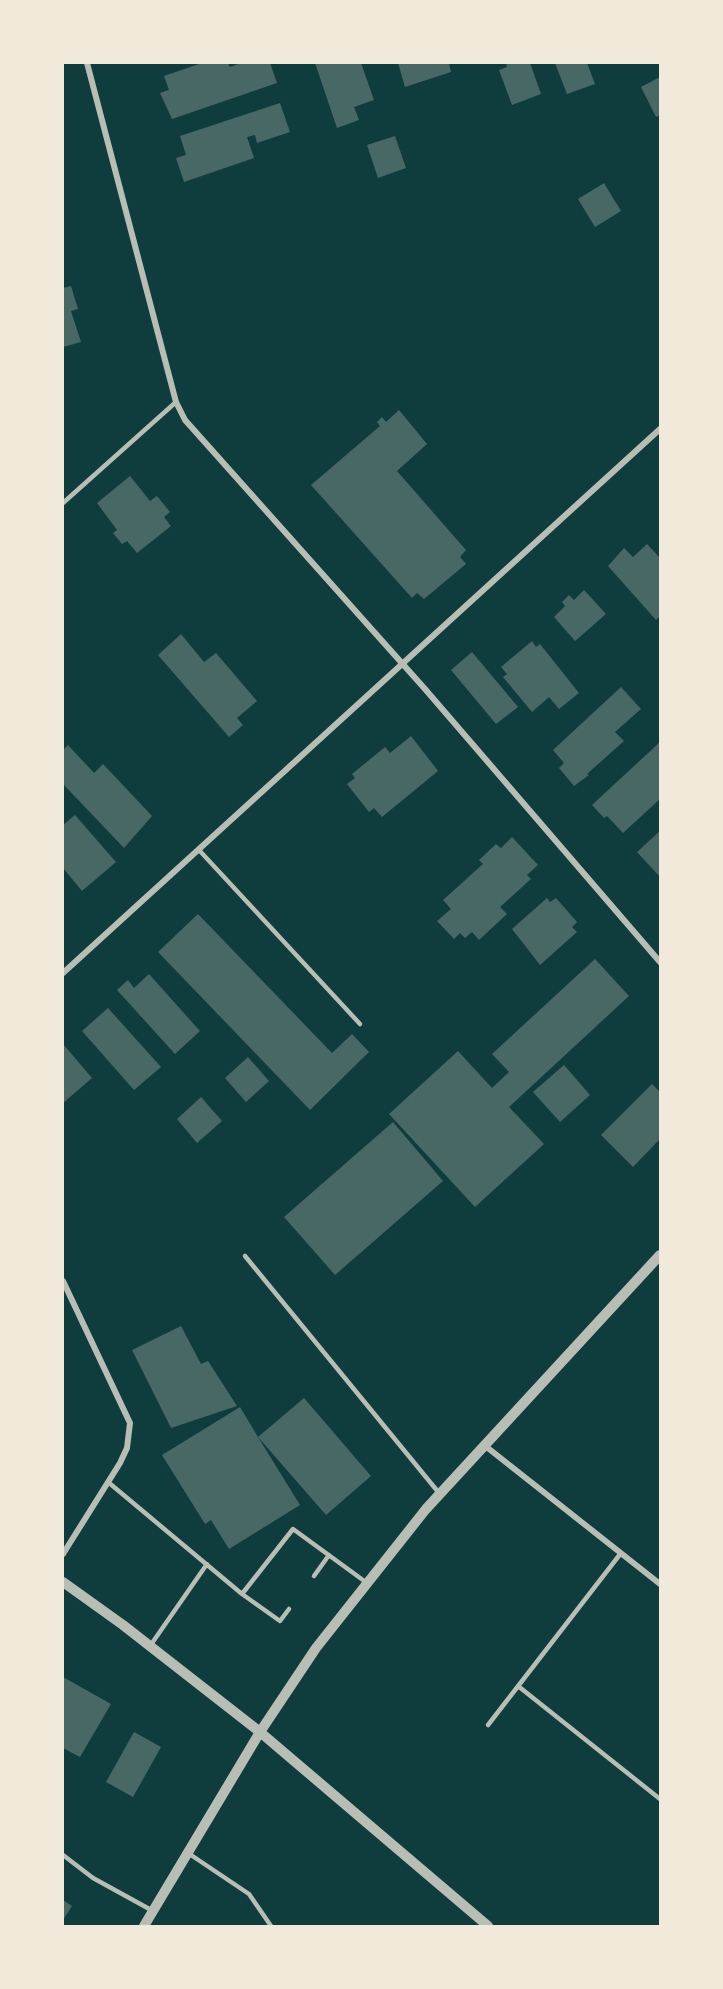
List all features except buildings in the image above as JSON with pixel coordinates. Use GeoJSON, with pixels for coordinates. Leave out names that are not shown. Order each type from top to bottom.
{"type":"FeatureCollection","features":[{"type":"Feature","properties":{"kind":"street"},"geometry":{"type":"LineString","coordinates":[[87,63],[176,402],[185,420],[402,664],[660,962]]}},
{"type":"Feature","properties":{"kind":"street"},"geometry":{"type":"LineString","coordinates":[[63,973],[660,429]]}},
{"type":"Feature","properties":{"kind":"street"},"geometry":{"type":"LineString","coordinates":[[144,1926],[260,1732],[316,1648],[439,1493],[660,1255]]}},
{"type":"Feature","properties":{"kind":"street"},"geometry":{"type":"LineString","coordinates":[[63,1281],[130,1423],[127,1448],[63,1554]]}},
{"type":"Feature","properties":{"kind":"street"},"geometry":{"type":"LineString","coordinates":[[484,1444],[660,1584]]}},
{"type":"Feature","properties":{"kind":"street"},"geometry":{"type":"LineString","coordinates":[[63,1582],[260,1732],[488,1926]]}},
{"type":"Feature","properties":{"kind":"lane"},"geometry":{"type":"LineString","coordinates":[[63,503],[176,402]]}},
{"type":"Feature","properties":{"kind":"lane"},"geometry":{"type":"LineString","coordinates":[[199,850],[360,1024]]}},
{"type":"Feature","properties":{"kind":"lane"},"geometry":{"type":"LineString","coordinates":[[245,1256],[439,1493]]}},
{"type":"Feature","properties":{"kind":"lane"},"geometry":{"type":"LineString","coordinates":[[108,1482],[242,1594],[280,1621],[289,1609]]}},
{"type":"Feature","properties":{"kind":"lane"},"geometry":{"type":"LineString","coordinates":[[242,1594],[293,1529],[367,1583]]}},
{"type":"Feature","properties":{"kind":"lane"},"geometry":{"type":"LineString","coordinates":[[488,1725],[621,1553]]}},
{"type":"Feature","properties":{"kind":"lane"},"geometry":{"type":"LineString","coordinates":[[314,1576],[329,1555]]}},
{"type":"Feature","properties":{"kind":"lane"},"geometry":{"type":"LineString","coordinates":[[150,1646],[207,1564]]}},
{"type":"Feature","properties":{"kind":"lane"},"geometry":{"type":"LineString","coordinates":[[518,1686],[660,1799]]}},
{"type":"Feature","properties":{"kind":"lane"},"geometry":{"type":"LineString","coordinates":[[188,1853],[249,1894],[271,1926]]}},
{"type":"Feature","properties":{"kind":"lane"},"geometry":{"type":"LineString","coordinates":[[63,1855],[93,1878],[153,1911]]}}]}
